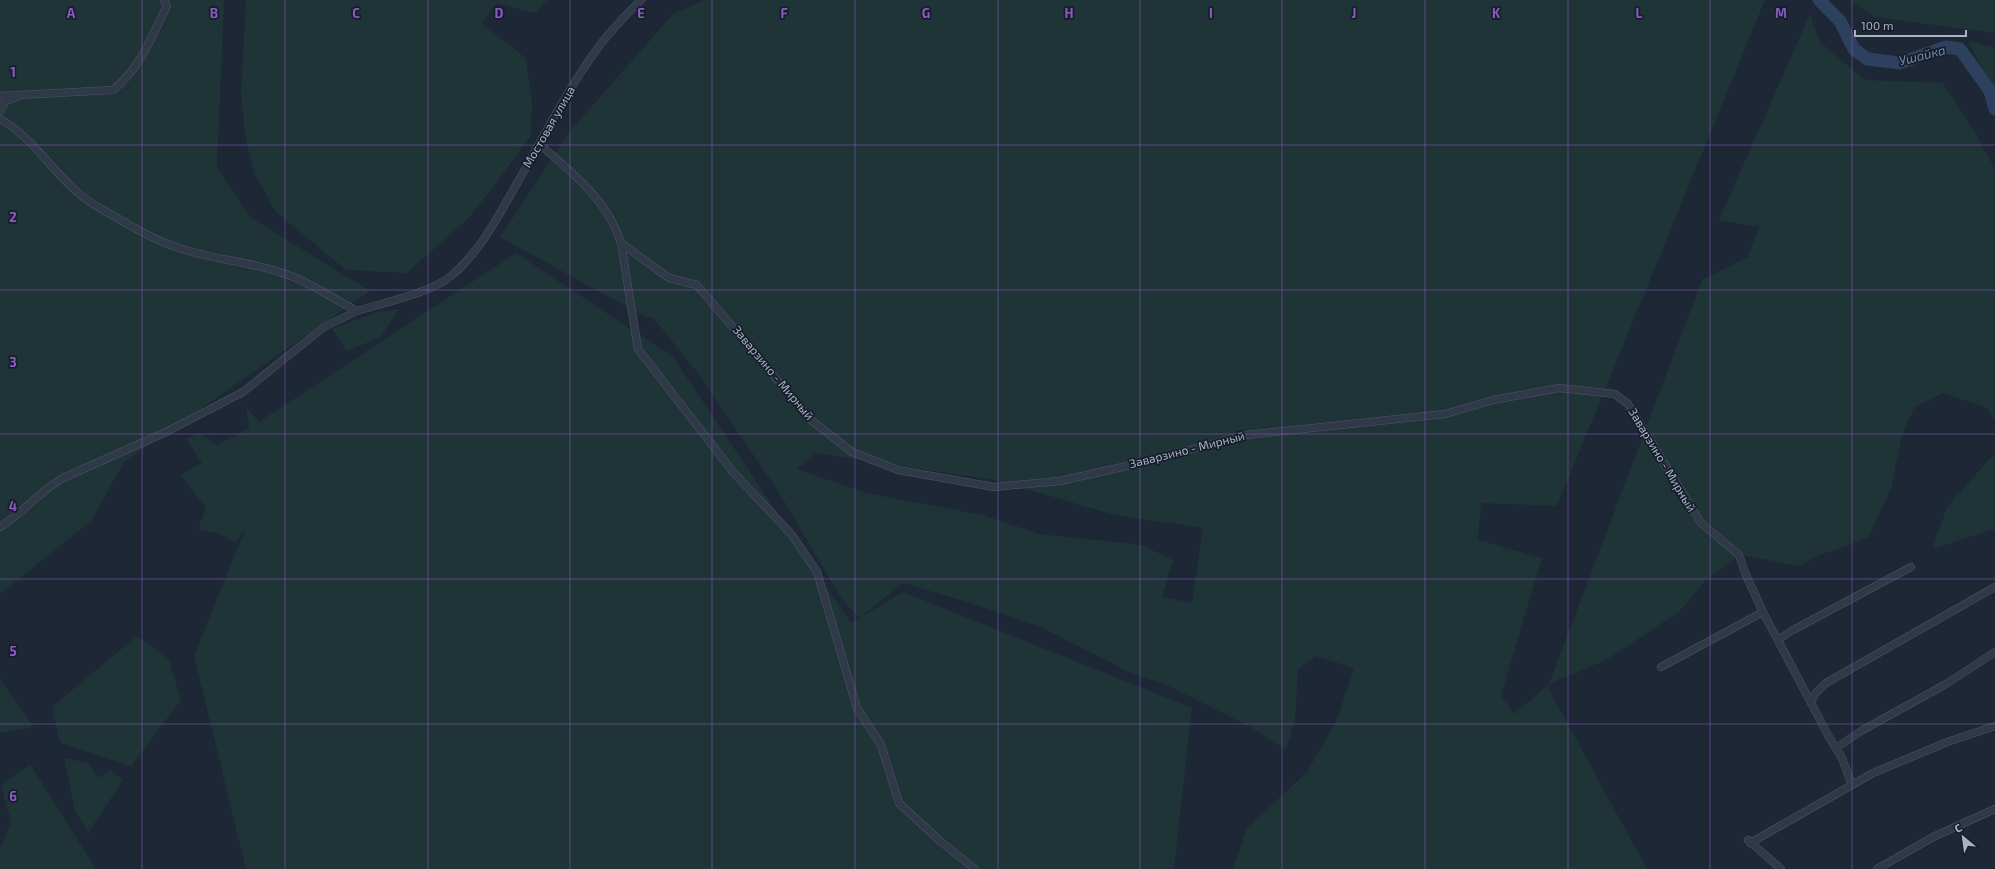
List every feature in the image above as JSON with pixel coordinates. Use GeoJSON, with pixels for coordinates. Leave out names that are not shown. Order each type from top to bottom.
{"type":"FeatureCollection","features":[{"type":"Feature","properties":{"kind":"street"},"geometry":{"type":"LineString","coordinates":[[0,96],[114,90],[127,79],[142,55],[167,6],[164,0]]}},
{"type":"Feature","properties":{"kind":"street","name":"Мостовая улица"},"geometry":{"type":"LineString","coordinates":[[0,527],[14,518],[52,484],[166,432],[243,392],[324,327],[357,311],[425,290],[450,277],[467,260],[493,226],[576,79],[596,50],[617,24],[641,0]]}},
{"type":"Feature","properties":{"kind":"street"},"geometry":{"type":"LineString","coordinates":[[17,96],[6,102],[1,116],[25,136],[80,194],[96,206],[138,229],[178,248],[240,261],[296,278],[357,311]]}},
{"type":"Feature","properties":{"kind":"street"},"geometry":{"type":"LineString","coordinates":[[540,144],[588,187],[617,230],[621,243],[638,349],[733,472],[792,534],[817,572],[857,708],[881,744],[899,803],[940,841],[975,869]]}},
{"type":"Feature","properties":{"kind":"street","name":"Заварзино - Мирный"},"geometry":{"type":"LineString","coordinates":[[621,243],[670,278],[697,285],[811,420],[852,452],[898,470],[994,487],[1060,481],[1127,466],[1246,435],[1445,414],[1494,400],[1559,388],[1599,391],[1615,394],[1628,404],[1701,523],[1739,555],[1746,575],[1763,612],[1779,639],[1811,703],[1842,758],[1852,785]]}},
{"type":"Feature","properties":{"kind":"street"},"geometry":{"type":"LineString","coordinates":[[1779,639],[1911,567]]}},
{"type":"Feature","properties":{"kind":"street"},"geometry":{"type":"LineString","coordinates":[[1811,703],[1815,694],[1826,683],[1995,587]]}},
{"type":"Feature","properties":{"kind":"street"},"geometry":{"type":"LineString","coordinates":[[1661,667],[1763,612]]}},
{"type":"Feature","properties":{"kind":"street"},"geometry":{"type":"LineString","coordinates":[[1836,748],[1861,731],[1946,684],[1995,652]]}},
{"type":"Feature","properties":{"kind":"street"},"geometry":{"type":"LineString","coordinates":[[1781,869],[1749,841],[1873,773],[1956,739],[1995,726]]}},
{"type":"Feature","properties":{"kind":"street"},"geometry":{"type":"LineString","coordinates":[[1877,869],[1933,837],[1995,809]]}},
{"type":"Feature","properties":{"kind":"green space"},"geometry":{"type":"Polygon","coordinates":[[[0,0],[224,0],[217,167],[250,217],[370,291],[124,462],[91,521],[0,594],[0,0]]]}},
{"type":"Feature","properties":{"kind":"green space"},"geometry":{"type":"Polygon","coordinates":[[[246,0],[547,0],[535,13],[497,3],[482,24],[526,58],[532,102],[531,136],[470,217],[407,273],[346,270],[276,212],[255,175],[246,140],[241,94],[246,0]]]}},
{"type":"Feature","properties":{"kind":"green space"},"geometry":{"type":"Polygon","coordinates":[[[705,0],[1765,0],[1557,506],[1481,503],[1478,540],[1542,558],[1501,696],[1514,714],[1549,684],[1549,689],[1647,869],[1233,869],[1247,828],[1307,772],[1336,722],[1354,668],[1316,656],[1298,669],[1295,721],[1286,750],[1252,728],[1164,684],[1133,674],[1038,626],[971,603],[903,583],[859,618],[841,598],[780,494],[697,372],[654,319],[640,314],[500,237],[570,131],[674,13],[705,0]],[[815,453],[797,469],[866,493],[983,515],[1040,534],[1142,545],[1173,560],[1162,597],[1192,603],[1203,528],[1115,515],[994,480],[815,453]]]}},
{"type":"Feature","properties":{"kind":"green space"},"geometry":{"type":"Polygon","coordinates":[[[1849,0],[1995,0],[1995,33],[1874,17],[1849,0]]]}},
{"type":"Feature","properties":{"kind":"green space"},"geometry":{"type":"Polygon","coordinates":[[[1810,14],[1820,42],[1865,80],[1943,83],[1976,134],[1995,169],[1995,422],[1988,408],[1943,393],[1914,408],[1902,435],[1891,488],[1868,538],[1815,557],[1800,566],[1740,555],[1705,581],[1679,612],[1606,660],[1549,684],[1702,280],[1748,257],[1759,227],[1719,220],[1810,14]]]}},
{"type":"Feature","properties":{"kind":"green space"},"geometry":{"type":"Polygon","coordinates":[[[1968,41],[1995,48],[1995,94],[1968,41]]]}},
{"type":"Feature","properties":{"kind":"green space"},"geometry":{"type":"Polygon","coordinates":[[[516,253],[673,357],[851,623],[903,592],[1192,708],[1174,869],[246,869],[194,656],[245,530],[235,543],[222,535],[198,529],[206,508],[181,475],[202,463],[186,439],[199,433],[217,445],[249,428],[246,407],[259,422],[516,253]]]}},
{"type":"Feature","properties":{"kind":"green space"},"geometry":{"type":"Polygon","coordinates":[[[399,309],[381,337],[347,351],[332,329],[377,312],[399,309]]]}},
{"type":"Feature","properties":{"kind":"green space"},"geometry":{"type":"Polygon","coordinates":[[[1995,453],[1995,529],[1932,549],[1947,507],[1995,453]]]}},
{"type":"Feature","properties":{"kind":"green space"},"geometry":{"type":"Polygon","coordinates":[[[137,636],[169,659],[181,700],[131,766],[60,743],[52,707],[137,636]]]}},
{"type":"Feature","properties":{"kind":"green space"},"geometry":{"type":"Polygon","coordinates":[[[0,679],[34,727],[0,733],[0,679]]]}},
{"type":"Feature","properties":{"kind":"green space"},"geometry":{"type":"Polygon","coordinates":[[[64,758],[89,763],[98,778],[110,770],[123,780],[88,833],[75,811],[64,758]]]}},
{"type":"Feature","properties":{"kind":"green space"},"geometry":{"type":"Polygon","coordinates":[[[30,764],[96,869],[0,869],[0,848],[11,822],[1,785],[30,764]]]}},
{"type":"Feature","properties":{"kind":"waterway","name":"Ушайка"},"geometry":{"type":"LineString","coordinates":[[1819,0],[1840,21],[1854,49],[1867,59],[1900,63],[1945,47],[1960,49],[1990,91],[1995,109]]}}]}
